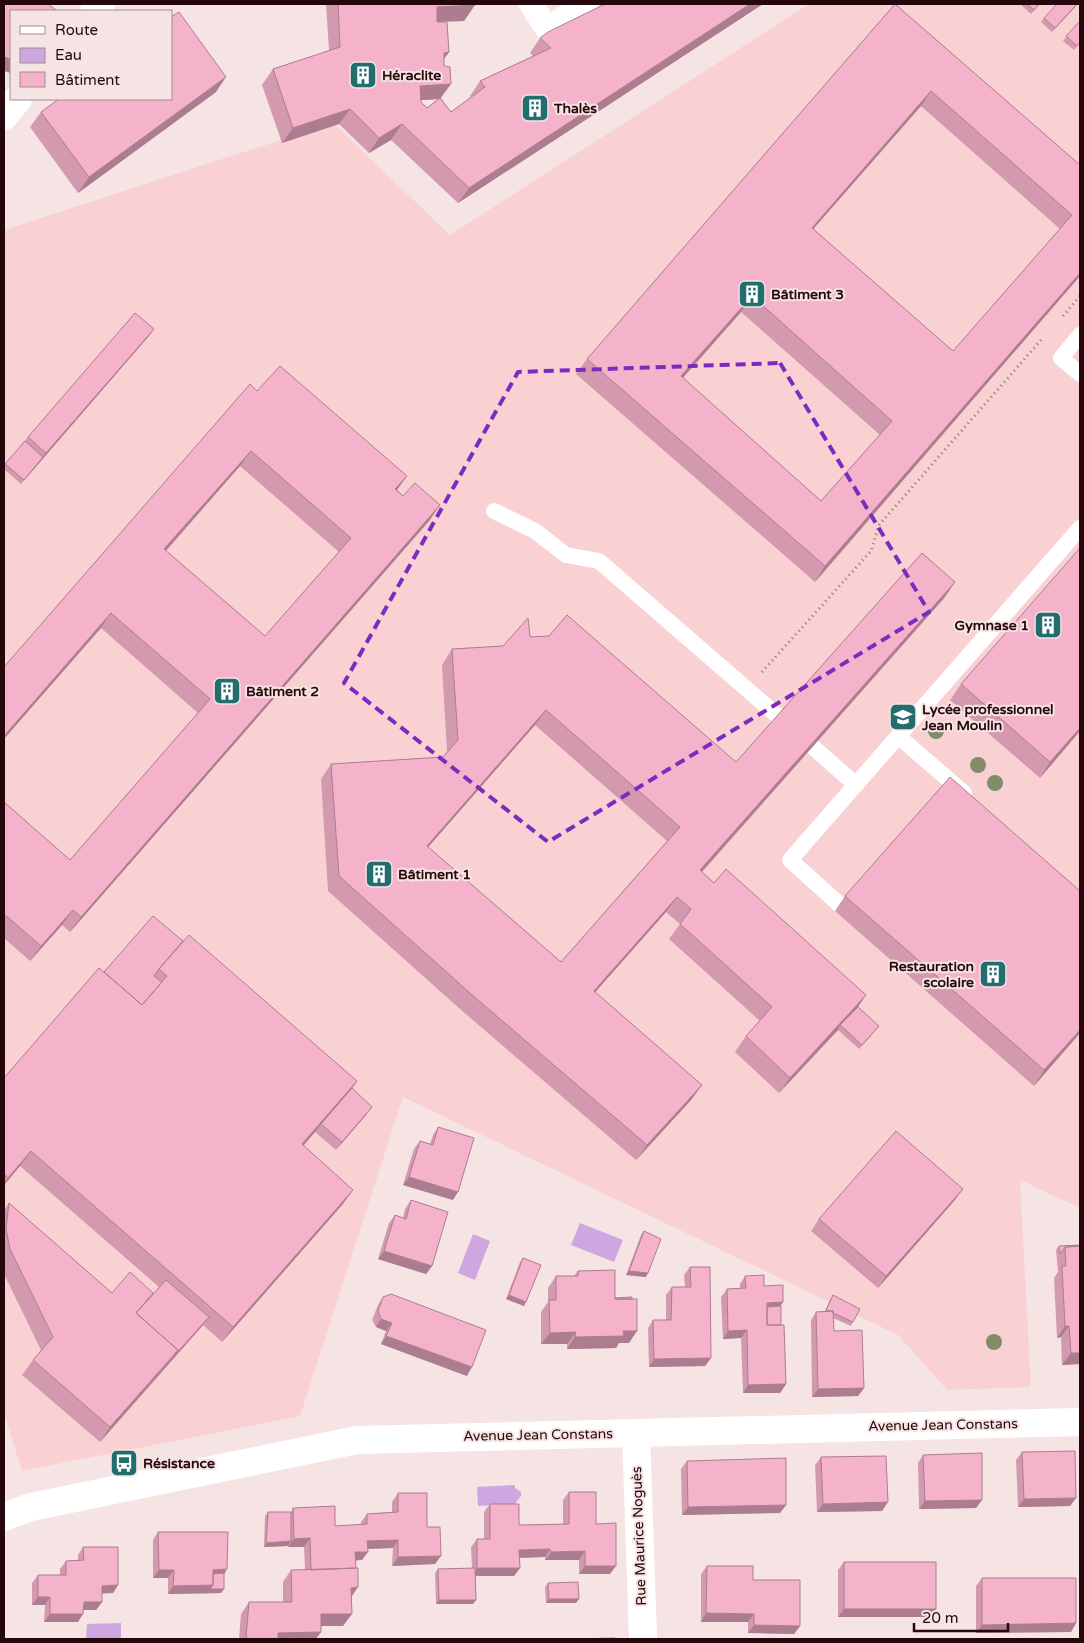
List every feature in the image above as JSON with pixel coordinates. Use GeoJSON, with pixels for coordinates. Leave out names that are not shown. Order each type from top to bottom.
{"type":"FeatureCollection","features":[{"type":"Feature","properties":{"kind":"street"},"geometry":{"type":"LineString","coordinates":[[531,4],[546,29],[586,4]]}},
{"type":"Feature","properties":{"kind":"street"},"geometry":{"type":"LineString","coordinates":[[4,116],[17,100]]}},
{"type":"Feature","properties":{"kind":"street","name":"Avenue Jean Constans"},"geometry":{"type":"LineString","coordinates":[[4,1517],[31,1507],[357,1440],[1080,1422]]}},
{"type":"Feature","properties":{"kind":"street","name":"Rue Maurice Noguès"},"geometry":{"type":"LineString","coordinates":[[636,1433],[643,1639]]}},
{"type":"Feature","properties":{"kind":"lane"},"geometry":{"type":"LineString","coordinates":[[1080,335],[1060,358],[1080,374]]}},
{"type":"Feature","properties":{"kind":"lane"},"geometry":{"type":"LineString","coordinates":[[494,511],[535,531],[566,556],[599,561],[779,717]]}},
{"type":"Feature","properties":{"kind":"lane"},"geometry":{"type":"LineString","coordinates":[[840,905],[790,860],[1080,528]]}},
{"type":"Feature","properties":{"kind":"lane"},"geometry":{"type":"LineString","coordinates":[[898,736],[977,805]]}},
{"type":"Feature","properties":{"kind":"lane"},"geometry":{"type":"LineString","coordinates":[[813,747],[856,785]]}},
{"type":"Feature","properties":{"kind":"path"},"geometry":{"type":"LineString","coordinates":[[1061,318],[1080,296]]}},
{"type":"Feature","properties":{"kind":"path"},"geometry":{"type":"LineString","coordinates":[[746,689],[871,551],[880,525],[1048,333]]}},
{"type":"Feature","properties":{"kind":"highlighted area"},"geometry":{"type":"Polygon","coordinates":[[[780,363],[929,612],[548,842],[344,683],[518,372],[780,363]]]}},
{"type":"Feature","properties":{"kind":"shaded area"},"geometry":{"type":"Polygon","coordinates":[[[809,4],[1080,4],[1080,1208],[1020,1180],[1031,1387],[947,1390],[898,1335],[403,1097],[300,1416],[22,1471],[4,1413],[4,230],[333,123],[450,235],[809,4]]]}},
{"type":"Feature","properties":{"kind":"water"},"geometry":{"type":"Polygon","coordinates":[[[580,1223],[623,1240],[614,1262],[571,1245],[580,1223]]]}},
{"type":"Feature","properties":{"kind":"water"},"geometry":{"type":"Polygon","coordinates":[[[473,1234],[490,1241],[475,1280],[458,1273],[473,1234]]]}},
{"type":"Feature","properties":{"kind":"water"},"geometry":{"type":"Polygon","coordinates":[[[515,1485],[515,1488],[521,1492],[521,1496],[515,1504],[478,1506],[477,1487],[515,1485]]]}},
{"type":"Feature","properties":{"kind":"water"},"geometry":{"type":"Polygon","coordinates":[[[121,1623],[121,1639],[86,1639],[87,1624],[121,1623]]]}},
{"type":"Feature","properties":{"kind":"building"},"geometry":{"type":"Polygon","coordinates":[[[4,4],[48,4],[56,10],[10,10],[10,59],[4,57],[4,4]]]}},
{"type":"Feature","properties":{"kind":"building"},"geometry":{"type":"Polygon","coordinates":[[[338,4],[475,4],[437,7],[437,22],[447,22],[449,52],[444,53],[444,66],[450,67],[451,84],[420,86],[421,102],[427,108],[440,98],[451,112],[485,87],[480,81],[551,48],[540,38],[548,32],[605,4],[750,4],[469,188],[402,124],[379,138],[350,109],[293,128],[273,69],[340,47],[338,4]]]}},
{"type":"Feature","properties":{"kind":"building","name":"Bâtiment 3"},"geometry":{"type":"Polygon","coordinates":[[[895,4],[1080,165],[1080,273],[825,566],[587,359],[895,4]],[[931,91],[812,228],[953,351],[1072,215],[931,91]],[[752,296],[681,376],[821,501],[892,421],[752,296]]]}},
{"type":"Feature","properties":{"kind":"building"},"geometry":{"type":"Polygon","coordinates":[[[1027,4],[1039,4],[1034,10],[1027,4]]]}},
{"type":"Feature","properties":{"kind":"building"},"geometry":{"type":"Polygon","coordinates":[[[1057,4],[1077,4],[1055,28],[1044,18],[1057,4]]]}},
{"type":"Feature","properties":{"kind":"building"},"geometry":{"type":"Polygon","coordinates":[[[179,12],[226,77],[89,177],[41,112],[58,100],[172,100],[172,16],[179,12]]]}},
{"type":"Feature","properties":{"kind":"building"},"geometry":{"type":"Polygon","coordinates":[[[1080,21],[1080,42],[1077,46],[1066,36],[1080,21]]]}},
{"type":"Feature","properties":{"kind":"building"},"geometry":{"type":"Polygon","coordinates":[[[135,313],[154,329],[46,453],[28,437],[135,313]]]}},
{"type":"Feature","properties":{"kind":"building","name":"Bâtiment 2"},"geometry":{"type":"Polygon","coordinates":[[[280,366],[407,476],[395,489],[403,496],[415,483],[440,505],[81,917],[73,910],[41,946],[4,914],[4,802],[70,860],[210,699],[111,613],[4,736],[4,667],[250,384],[257,391],[280,366]],[[251,451],[164,549],[265,636],[351,538],[251,451]]]}},
{"type":"Feature","properties":{"kind":"building"},"geometry":{"type":"Polygon","coordinates":[[[25,441],[43,457],[24,480],[5,464],[25,441]]]}},
{"type":"Feature","properties":{"kind":"building","name":"Gymnase 1"},"geometry":{"type":"Polygon","coordinates":[[[1080,548],[1080,728],[1050,762],[961,684],[1080,548]]]}},
{"type":"Feature","properties":{"kind":"building","name":"Bâtiment 1"},"geometry":{"type":"Polygon","coordinates":[[[922,553],[955,582],[700,870],[714,883],[726,869],[866,995],[790,1078],[746,1036],[772,1007],[680,924],[691,909],[677,897],[594,991],[702,1085],[647,1145],[471,994],[339,876],[331,764],[443,757],[458,740],[452,649],[503,646],[528,618],[530,637],[549,636],[567,615],[736,762],[922,553]],[[546,710],[427,846],[561,962],[680,827],[546,710]]]}},
{"type":"Feature","properties":{"kind":"building","name":"Restauration scolaire"},"geometry":{"type":"Polygon","coordinates":[[[950,777],[1080,891],[1080,1030],[1044,1070],[845,896],[950,777]]]}},
{"type":"Feature","properties":{"kind":"building"},"geometry":{"type":"Polygon","coordinates":[[[153,916],[183,941],[154,976],[162,982],[142,1005],[104,972],[153,916]]]}},
{"type":"Feature","properties":{"kind":"building"},"geometry":{"type":"Polygon","coordinates":[[[189,935],[357,1081],[302,1144],[353,1190],[233,1327],[31,1151],[8,1178],[4,1174],[4,1078],[99,968],[142,1005],[167,976],[159,969],[189,935]]]}},
{"type":"Feature","properties":{"kind":"building"},"geometry":{"type":"Polygon","coordinates":[[[858,1007],[879,1026],[862,1045],[840,1025],[858,1007]]]}},
{"type":"Feature","properties":{"kind":"building"},"geometry":{"type":"Polygon","coordinates":[[[352,1088],[372,1107],[342,1142],[321,1124],[352,1088]]]}},
{"type":"Feature","properties":{"kind":"building"},"geometry":{"type":"Polygon","coordinates":[[[438,1127],[474,1138],[458,1192],[409,1177],[420,1141],[433,1145],[438,1127]]]}},
{"type":"Feature","properties":{"kind":"building"},"geometry":{"type":"Polygon","coordinates":[[[896,1131],[963,1189],[886,1276],[819,1219],[896,1131]]]}},
{"type":"Feature","properties":{"kind":"building"},"geometry":{"type":"Polygon","coordinates":[[[411,1200],[448,1212],[432,1266],[384,1251],[395,1215],[406,1219],[411,1200]]]}},
{"type":"Feature","properties":{"kind":"building"},"geometry":{"type":"Polygon","coordinates":[[[9,1203],[112,1293],[130,1272],[153,1293],[136,1313],[178,1350],[110,1427],[33,1360],[53,1337],[10,1249],[6,1229],[9,1203]]]}},
{"type":"Feature","properties":{"kind":"building"},"geometry":{"type":"Polygon","coordinates":[[[644,1231],[661,1239],[648,1273],[629,1271],[644,1231]]]}},
{"type":"Feature","properties":{"kind":"building"},"geometry":{"type":"Polygon","coordinates":[[[1080,1245],[1065,1247],[1060,1254],[1059,1246],[1080,1245]]]}},
{"type":"Feature","properties":{"kind":"building"},"geometry":{"type":"Polygon","coordinates":[[[1080,1246],[1080,1353],[1071,1353],[1069,1326],[1065,1326],[1062,1266],[1066,1266],[1065,1247],[1080,1246]]]}},
{"type":"Feature","properties":{"kind":"building"},"geometry":{"type":"Polygon","coordinates":[[[523,1258],[541,1265],[526,1302],[509,1295],[523,1258]]]}},
{"type":"Feature","properties":{"kind":"building"},"geometry":{"type":"Polygon","coordinates":[[[690,1267],[710,1267],[711,1358],[654,1359],[653,1320],[671,1320],[672,1287],[691,1287],[690,1267]]]}},
{"type":"Feature","properties":{"kind":"building"},"geometry":{"type":"Polygon","coordinates":[[[615,1270],[615,1299],[637,1299],[637,1331],[623,1331],[624,1336],[575,1337],[576,1332],[550,1333],[549,1300],[556,1300],[556,1276],[578,1276],[578,1271],[615,1270]]]}},
{"type":"Feature","properties":{"kind":"building"},"geometry":{"type":"Polygon","coordinates":[[[764,1275],[764,1286],[783,1285],[783,1302],[767,1303],[767,1325],[784,1325],[786,1384],[748,1385],[747,1330],[728,1331],[727,1289],[746,1288],[745,1276],[764,1275]]]}},
{"type":"Feature","properties":{"kind":"building"},"geometry":{"type":"Polygon","coordinates":[[[166,1280],[209,1317],[173,1357],[178,1350],[136,1313],[166,1280]]]}},
{"type":"Feature","properties":{"kind":"building"},"geometry":{"type":"Polygon","coordinates":[[[391,1294],[486,1330],[472,1367],[386,1336],[392,1323],[381,1319],[378,1311],[383,1297],[391,1294]]]}},
{"type":"Feature","properties":{"kind":"building"},"geometry":{"type":"Polygon","coordinates":[[[833,1295],[860,1309],[853,1322],[833,1313],[833,1311],[826,1310],[833,1295]]]}},
{"type":"Feature","properties":{"kind":"building"},"geometry":{"type":"Polygon","coordinates":[[[632,1297],[632,1299],[615,1299],[615,1298],[632,1297]]]}},
{"type":"Feature","properties":{"kind":"building"},"geometry":{"type":"Polygon","coordinates":[[[781,1306],[781,1325],[767,1325],[767,1307],[781,1306]]]}},
{"type":"Feature","properties":{"kind":"building"},"geometry":{"type":"Polygon","coordinates":[[[833,1311],[834,1331],[862,1330],[864,1388],[818,1389],[816,1312],[833,1311]]]}},
{"type":"Feature","properties":{"kind":"building"},"geometry":{"type":"Polygon","coordinates":[[[1075,1451],[1076,1498],[1024,1499],[1022,1452],[1075,1451]]]}},
{"type":"Feature","properties":{"kind":"building"},"geometry":{"type":"Polygon","coordinates":[[[982,1453],[982,1500],[925,1501],[923,1455],[982,1453]]]}},
{"type":"Feature","properties":{"kind":"building"},"geometry":{"type":"Polygon","coordinates":[[[886,1456],[888,1502],[823,1504],[821,1457],[886,1456]]]}},
{"type":"Feature","properties":{"kind":"building"},"geometry":{"type":"Polygon","coordinates":[[[786,1458],[786,1505],[688,1507],[687,1461],[786,1458]]]}},
{"type":"Feature","properties":{"kind":"building"},"geometry":{"type":"Polygon","coordinates":[[[569,1492],[596,1492],[596,1524],[616,1523],[616,1566],[585,1566],[585,1551],[551,1552],[550,1549],[519,1550],[520,1568],[477,1568],[477,1539],[490,1539],[490,1504],[519,1504],[519,1525],[569,1524],[569,1492]]]}},
{"type":"Feature","properties":{"kind":"building"},"geometry":{"type":"Polygon","coordinates":[[[398,1493],[427,1493],[427,1527],[440,1527],[441,1556],[398,1557],[398,1540],[367,1541],[368,1552],[355,1552],[356,1568],[311,1570],[310,1538],[294,1539],[293,1508],[335,1506],[335,1526],[367,1524],[367,1514],[398,1512],[398,1493]]]}},
{"type":"Feature","properties":{"kind":"building"},"geometry":{"type":"Polygon","coordinates":[[[268,1512],[291,1512],[291,1541],[266,1543],[268,1512]]]}},
{"type":"Feature","properties":{"kind":"building"},"geometry":{"type":"Polygon","coordinates":[[[158,1532],[228,1532],[227,1569],[213,1570],[213,1585],[173,1586],[174,1570],[159,1570],[158,1532]]]}},
{"type":"Feature","properties":{"kind":"building"},"geometry":{"type":"Polygon","coordinates":[[[83,1547],[118,1547],[118,1585],[102,1586],[102,1602],[84,1602],[83,1614],[50,1614],[50,1597],[38,1597],[38,1575],[66,1575],[66,1561],[84,1560],[83,1547]]]}},
{"type":"Feature","properties":{"kind":"building"},"geometry":{"type":"Polygon","coordinates":[[[844,1562],[936,1562],[936,1609],[844,1609],[844,1562]]]}},
{"type":"Feature","properties":{"kind":"building"},"geometry":{"type":"Polygon","coordinates":[[[707,1566],[753,1566],[753,1580],[800,1580],[800,1626],[754,1625],[754,1614],[706,1613],[707,1566]]]}},
{"type":"Feature","properties":{"kind":"building"},"geometry":{"type":"Polygon","coordinates":[[[358,1568],[358,1587],[351,1588],[352,1614],[321,1614],[321,1632],[278,1633],[278,1639],[246,1638],[249,1602],[292,1602],[291,1570],[358,1568]]]}},
{"type":"Feature","properties":{"kind":"building"},"geometry":{"type":"Polygon","coordinates":[[[475,1568],[476,1600],[439,1600],[438,1569],[475,1568]]]}},
{"type":"Feature","properties":{"kind":"building"},"geometry":{"type":"Polygon","coordinates":[[[224,1573],[224,1589],[210,1589],[213,1585],[213,1574],[224,1573]]]}},
{"type":"Feature","properties":{"kind":"building"},"geometry":{"type":"Polygon","coordinates":[[[982,1578],[1076,1578],[1076,1623],[982,1625],[982,1578]]]}},
{"type":"Feature","properties":{"kind":"building"},"geometry":{"type":"Polygon","coordinates":[[[578,1582],[579,1599],[549,1599],[548,1583],[578,1582]]]}},
{"type":"Feature","properties":{"kind":"building"},"geometry":{"type":"Polygon","coordinates":[[[615,1638],[615,1639],[574,1639],[615,1638]]]}},
{"type":"Feature","properties":{"kind":"place","name":"Héraclite"},"geometry":{"type":"Point","coordinates":[363,75]}},
{"type":"Feature","properties":{"kind":"place","name":"Thalès"},"geometry":{"type":"Point","coordinates":[535,108]}},
{"type":"Feature","properties":{"kind":"place","name":"Bâtiment 3"},"geometry":{"type":"Point","coordinates":[752,294]}},
{"type":"Feature","properties":{"kind":"place","name":"Gymnase 1"},"geometry":{"type":"Point","coordinates":[1048,625]}},
{"type":"Feature","properties":{"kind":"place","name":"Bâtiment 2"},"geometry":{"type":"Point","coordinates":[227,691]}},
{"type":"Feature","properties":{"kind":"place","name":"Lycée professionnel Jean Moulin"},"geometry":{"type":"Point","coordinates":[903,717]}},
{"type":"Feature","properties":{"kind":"place","name":"Bâtiment 1"},"geometry":{"type":"Point","coordinates":[379,874]}},
{"type":"Feature","properties":{"kind":"place","name":"Restauration scolaire"},"geometry":{"type":"Point","coordinates":[993,974]}},
{"type":"Feature","properties":{"kind":"place","name":"Résistance"},"geometry":{"type":"Point","coordinates":[124,1463]}}]}
